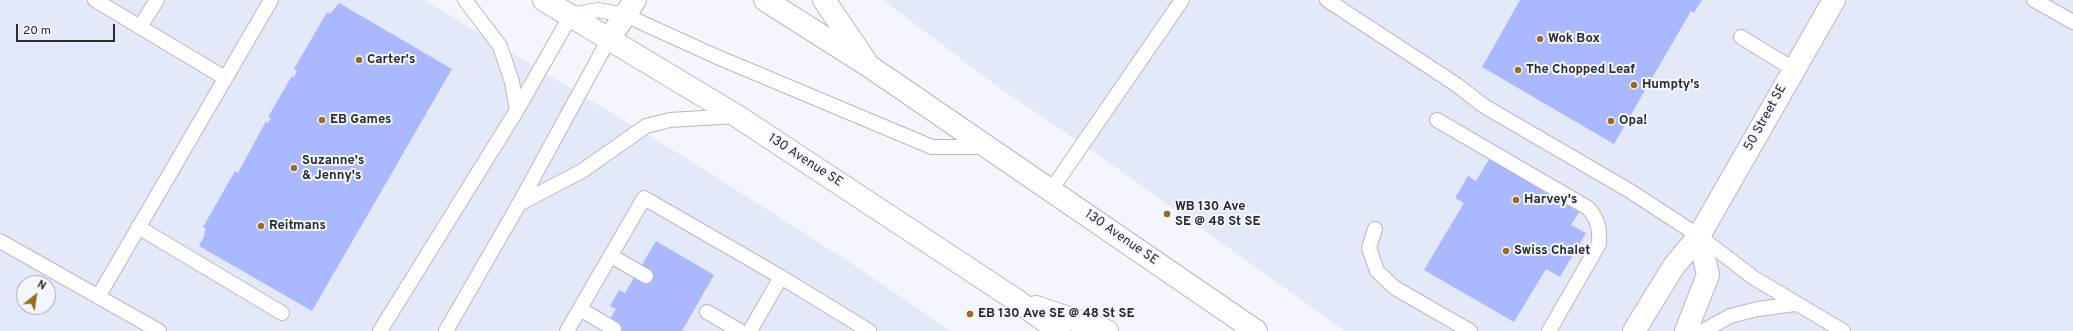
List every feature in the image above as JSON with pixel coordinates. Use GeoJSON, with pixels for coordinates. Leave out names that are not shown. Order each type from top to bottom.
{"type":"FeatureCollection","features":[{"type":"Feature","properties":{"kind":"main road","name":"130 Avenue SE"},"geometry":{"type":"LineString","coordinates":[[544,0],[575,8],[609,39],[737,116],[1016,300],[1059,331]]}},
{"type":"Feature","properties":{"kind":"main road","name":"130 Avenue SE"},"geometry":{"type":"LineString","coordinates":[[765,0],[869,66],[1256,331]]}},
{"type":"Feature","properties":{"kind":"main road"},"geometry":{"type":"LineString","coordinates":[[824,0],[869,66]]}},
{"type":"Feature","properties":{"kind":"main road","name":"50 Street SE"},"geometry":{"type":"LineString","coordinates":[[1634,331],[1674,266],[1699,236],[1793,69],[1834,0]]}},
{"type":"Feature","properties":{"kind":"main road"},"geometry":{"type":"LineString","coordinates":[[609,39],[630,8]]}},
{"type":"Feature","properties":{"kind":"main road"},"geometry":{"type":"LineString","coordinates":[[1686,331],[1708,275],[1699,236]]}},
{"type":"Feature","properties":{"kind":"main road"},"geometry":{"type":"LineString","coordinates":[[1016,300],[1107,331]]}},
{"type":"Feature","properties":{"kind":"lane"},"geometry":{"type":"LineString","coordinates":[[95,0],[225,78]]}},
{"type":"Feature","properties":{"kind":"lane"},"geometry":{"type":"LineString","coordinates":[[140,27],[157,0]]}},
{"type":"Feature","properties":{"kind":"lane"},"geometry":{"type":"LineString","coordinates":[[98,297],[270,0]]}},
{"type":"Feature","properties":{"kind":"lane"},"geometry":{"type":"LineString","coordinates":[[465,0],[500,46],[512,82],[517,110]]}},
{"type":"Feature","properties":{"kind":"lane"},"geometry":{"type":"LineString","coordinates":[[1051,190],[1182,0]]}},
{"type":"Feature","properties":{"kind":"lane"},"geometry":{"type":"LineString","coordinates":[[1327,0],[1457,85],[1484,106],[1630,191],[1699,236],[1754,278],[1795,304],[1843,331]]}},
{"type":"Feature","properties":{"kind":"lane"},"geometry":{"type":"LineString","coordinates":[[2034,0],[2073,22]]}},
{"type":"Feature","properties":{"kind":"lane"},"geometry":{"type":"LineString","coordinates":[[380,331],[517,110],[575,8],[598,10],[630,8],[715,56],[932,147],[988,147]]}},
{"type":"Feature","properties":{"kind":"lane"},"geometry":{"type":"LineString","coordinates":[[1741,37],[1793,69]]}},
{"type":"Feature","properties":{"kind":"lane"},"geometry":{"type":"LineString","coordinates":[[446,331],[519,204],[609,39]]}},
{"type":"Feature","properties":{"kind":"lane"},"geometry":{"type":"LineString","coordinates":[[519,204],[582,171],[646,126],[670,120],[737,116]]}},
{"type":"Feature","properties":{"kind":"lane"},"geometry":{"type":"LineString","coordinates":[[1437,120],[1588,208],[1596,216],[1600,230],[1599,244],[1549,331]]}},
{"type":"Feature","properties":{"kind":"lane"},"geometry":{"type":"LineString","coordinates":[[567,331],[644,198],[781,277],[869,331]]}},
{"type":"Feature","properties":{"kind":"lane"},"geometry":{"type":"LineString","coordinates":[[138,227],[282,313]]}},
{"type":"Feature","properties":{"kind":"lane"},"geometry":{"type":"LineString","coordinates":[[1375,229],[1369,248],[1377,271],[1395,288],[1470,331]]}},
{"type":"Feature","properties":{"kind":"lane"},"geometry":{"type":"LineString","coordinates":[[0,241],[159,331]]}},
{"type":"Feature","properties":{"kind":"lane"},"geometry":{"type":"LineString","coordinates":[[611,256],[646,276]]}},
{"type":"Feature","properties":{"kind":"lane"},"geometry":{"type":"LineString","coordinates":[[750,331],[781,277]]}},
{"type":"Feature","properties":{"kind":"lane"},"geometry":{"type":"LineString","coordinates":[[1703,331],[1730,316],[1758,309],[1795,304]]}},
{"type":"Feature","properties":{"kind":"lane"},"geometry":{"type":"LineString","coordinates":[[580,310],[614,329]]}},
{"type":"Feature","properties":{"kind":"lane"},"geometry":{"type":"LineString","coordinates":[[707,312],[740,331]]}},
{"type":"Feature","properties":{"kind":"shaded area"},"geometry":{"type":"Polygon","coordinates":[[[0,0],[424,0],[686,158],[848,261],[951,331],[0,331],[0,0]]]}},
{"type":"Feature","properties":{"kind":"shaded area"},"geometry":{"type":"Polygon","coordinates":[[[883,0],[2073,0],[2073,331],[1345,331],[1100,156],[1001,89],[883,0]]]}},
{"type":"Feature","properties":{"kind":"building"},"geometry":{"type":"Polygon","coordinates":[[[1520,0],[1702,0],[1694,13],[1691,11],[1614,144],[1482,67],[1520,0]]]}},
{"type":"Feature","properties":{"kind":"building"},"geometry":{"type":"Polygon","coordinates":[[[339,3],[452,69],[312,311],[199,246],[205,234],[206,229],[203,227],[235,171],[238,173],[266,121],[268,123],[271,118],[268,117],[292,76],[294,77],[297,71],[294,69],[327,12],[330,14],[339,3]]]}},
{"type":"Feature","properties":{"kind":"building"},"geometry":{"type":"Polygon","coordinates":[[[1489,159],[1579,212],[1571,225],[1586,233],[1560,277],[1546,269],[1514,322],[1424,270],[1464,203],[1455,198],[1468,176],[1476,181],[1489,159]]]}},
{"type":"Feature","properties":{"kind":"building"},"geometry":{"type":"Polygon","coordinates":[[[656,241],[714,275],[682,331],[603,331],[616,309],[610,306],[619,290],[625,293],[656,241]]]}},
{"type":"Feature","properties":{"kind":"place","name":"Wok Box"},"geometry":{"type":"Point","coordinates":[1540,39]}},
{"type":"Feature","properties":{"kind":"place","name":"Carter's"},"geometry":{"type":"Point","coordinates":[359,60]}},
{"type":"Feature","properties":{"kind":"place","name":"The Chopped Leaf"},"geometry":{"type":"Point","coordinates":[1518,70]}},
{"type":"Feature","properties":{"kind":"place","name":"Humpty's"},"geometry":{"type":"Point","coordinates":[1634,85]}},
{"type":"Feature","properties":{"kind":"place","name":"EB Games"},"geometry":{"type":"Point","coordinates":[322,120]}},
{"type":"Feature","properties":{"kind":"place","name":"Opa!"},"geometry":{"type":"Point","coordinates":[1611,121]}},
{"type":"Feature","properties":{"kind":"place","name":"Suzanne's & Jenny's"},"geometry":{"type":"Point","coordinates":[294,168]}},
{"type":"Feature","properties":{"kind":"place","name":"Harvey's"},"geometry":{"type":"Point","coordinates":[1516,200]}},
{"type":"Feature","properties":{"kind":"place","name":"WB 130 Ave SE @ 48 St SE"},"geometry":{"type":"Point","coordinates":[1167,214]}},
{"type":"Feature","properties":{"kind":"place","name":"Reitmans"},"geometry":{"type":"Point","coordinates":[261,226]}},
{"type":"Feature","properties":{"kind":"place","name":"Swiss Chalet"},"geometry":{"type":"Point","coordinates":[1506,251]}},
{"type":"Feature","properties":{"kind":"place","name":"EB 130 Ave SE @ 48 St SE"},"geometry":{"type":"Point","coordinates":[970,314]}}]}
